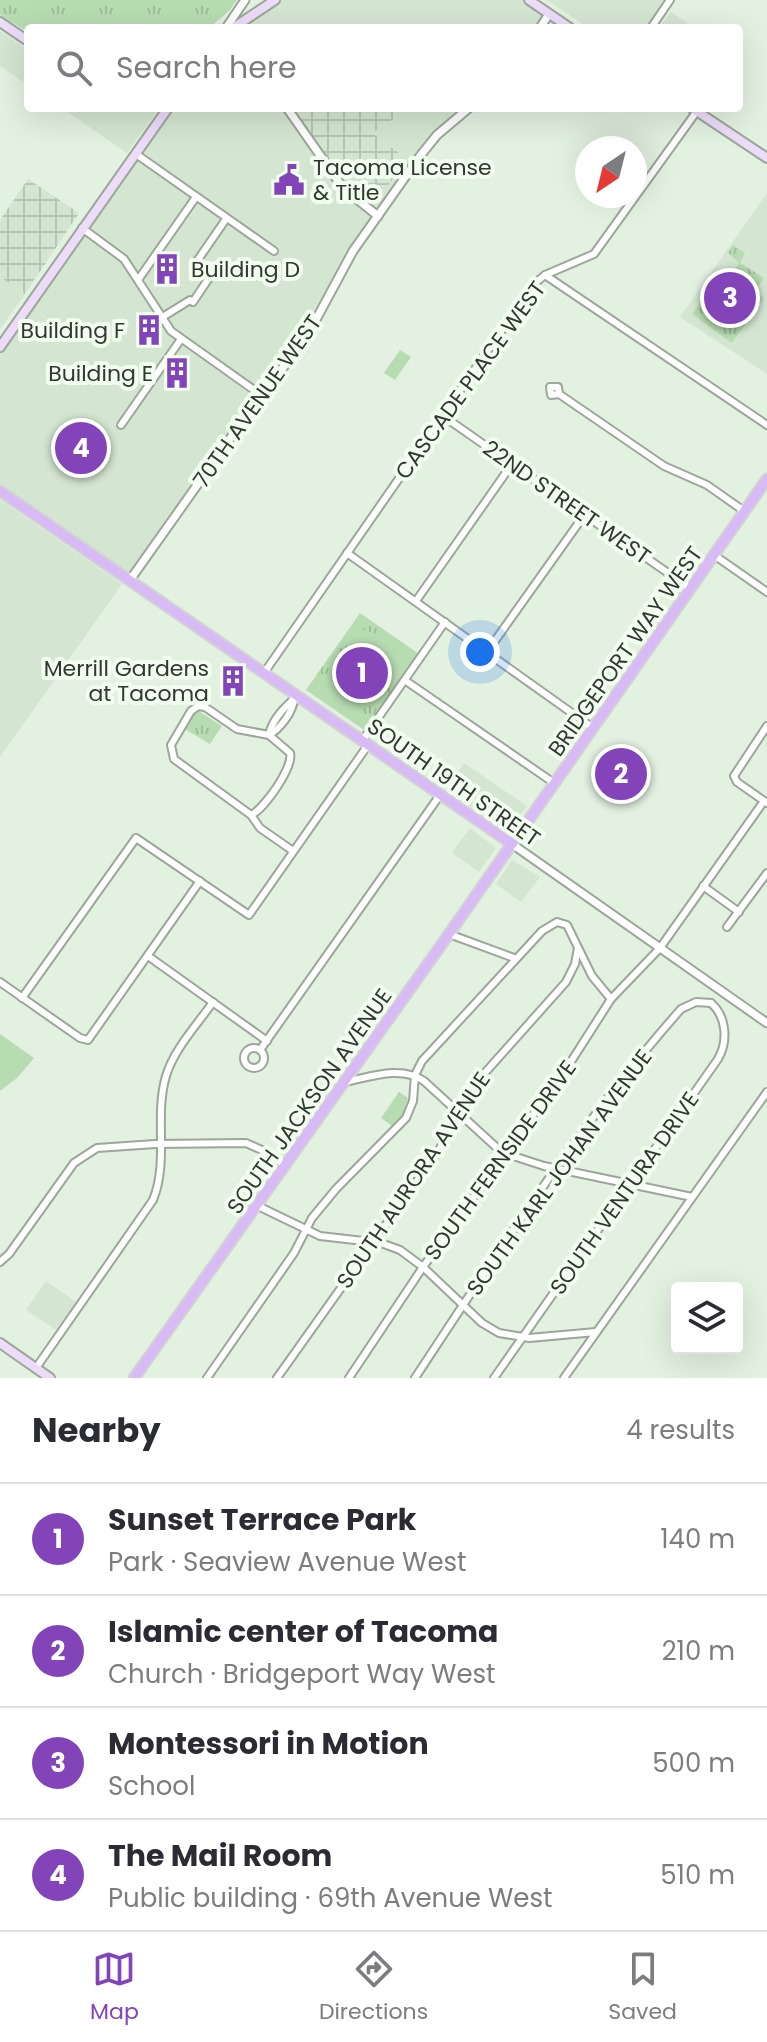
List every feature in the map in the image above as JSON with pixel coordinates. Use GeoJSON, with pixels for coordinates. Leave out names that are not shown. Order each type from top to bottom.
{"type":"FeatureCollection","features":[{"type":"Feature","properties":{"kind":"main road"},"geometry":{"type":"LineString","coordinates":[[239,24],[275,0]]}},
{"type":"Feature","properties":{"kind":"main road"},"geometry":{"type":"LineString","coordinates":[[529,0],[564,24]]}},
{"type":"Feature","properties":{"kind":"main road"},"geometry":{"type":"LineString","coordinates":[[0,22],[24,38]]}},
{"type":"Feature","properties":{"kind":"main road"},"geometry":{"type":"LineString","coordinates":[[0,347],[165,112]]}},
{"type":"Feature","properties":{"kind":"main road"},"geometry":{"type":"LineString","coordinates":[[697,112],[767,158]]}},
{"type":"Feature","properties":{"kind":"main road","name":"BRIDGEPORT WAY WEST"},"geometry":{"type":"LineString","coordinates":[[512,844],[767,479]]}},
{"type":"Feature","properties":{"kind":"main road","name":"SOUTH 19TH STREET"},"geometry":{"type":"LineString","coordinates":[[0,491],[296,698],[512,844]]}},
{"type":"Feature","properties":{"kind":"main road","name":"SOUTH JACKSON AVENUE"},"geometry":{"type":"LineString","coordinates":[[134,1378],[512,844]]}},
{"type":"Feature","properties":{"kind":"main road"},"geometry":{"type":"LineString","coordinates":[[3,1348],[50,1378]]}},
{"type":"Feature","properties":{"kind":"street"},"geometry":{"type":"LineString","coordinates":[[229,24],[245,0]]}},
{"type":"Feature","properties":{"kind":"street"},"geometry":{"type":"LineString","coordinates":[[654,24],[670,0]]}},
{"type":"Feature","properties":{"kind":"street"},"geometry":{"type":"LineString","coordinates":[[543,24],[549,14]]}},
{"type":"Feature","properties":{"kind":"street"},"geometry":{"type":"LineString","coordinates":[[290,112],[343,188],[378,216]]}},
{"type":"Feature","properties":{"kind":"street","name":"70TH AVENUE WEST"},"geometry":{"type":"LineString","coordinates":[[130,580],[261,395],[305,340],[353,251],[378,216],[431,142],[465,112]]}},
{"type":"Feature","properties":{"kind":"street","name":"CASCADE PLACE WEST"},"geometry":{"type":"LineString","coordinates":[[264,673],[529,291],[545,275],[594,254],[693,112]]}},
{"type":"Feature","properties":{"kind":"street"},"geometry":{"type":"LineString","coordinates":[[136,154],[274,251]]}},
{"type":"Feature","properties":{"kind":"street"},"geometry":{"type":"LineString","coordinates":[[138,280],[196,197]]}},
{"type":"Feature","properties":{"kind":"street"},"geometry":{"type":"LineString","coordinates":[[161,318],[190,300],[193,302],[211,275],[195,264],[226,219]]}},
{"type":"Feature","properties":{"kind":"street"},"geometry":{"type":"LineString","coordinates":[[82,228],[121,256],[168,328],[261,395]]}},
{"type":"Feature","properties":{"kind":"street"},"geometry":{"type":"LineString","coordinates":[[545,275],[767,425]]}},
{"type":"Feature","properties":{"kind":"street"},"geometry":{"type":"LineString","coordinates":[[121,425],[181,339]]}},
{"type":"Feature","properties":{"kind":"street"},"geometry":{"type":"LineString","coordinates":[[559,394],[667,468],[707,485],[744,511]]}},
{"type":"Feature","properties":{"kind":"street","name":"22ND STREET WEST"},"geometry":{"type":"LineString","coordinates":[[443,416],[691,589]]}},
{"type":"Feature","properties":{"kind":"street"},"geometry":{"type":"LineString","coordinates":[[416,601],[512,464]]}},
{"type":"Feature","properties":{"kind":"street"},"geometry":{"type":"LineString","coordinates":[[758,492],[767,499]]}},
{"type":"Feature","properties":{"kind":"street"},"geometry":{"type":"LineString","coordinates":[[487,652],[585,514]]}},
{"type":"Feature","properties":{"kind":"street"},"geometry":{"type":"LineString","coordinates":[[347,553],[593,728]]}},
{"type":"Feature","properties":{"kind":"street"},"geometry":{"type":"LineString","coordinates":[[714,555],[767,592]]}},
{"type":"Feature","properties":{"kind":"street"},"geometry":{"type":"LineString","coordinates":[[22,998],[136,838],[249,915],[445,622]]}},
{"type":"Feature","properties":{"kind":"street"},"geometry":{"type":"LineString","coordinates":[[406,681],[554,783]]}},
{"type":"Feature","properties":{"kind":"street"},"geometry":{"type":"LineString","coordinates":[[269,735],[288,702],[296,698]]}},
{"type":"Feature","properties":{"kind":"street"},"geometry":{"type":"LineString","coordinates":[[251,815],[260,809],[292,760],[289,751],[269,735],[237,729],[205,707],[198,706],[191,711],[171,745],[172,754],[178,763],[251,815],[260,828],[293,851]]}},
{"type":"Feature","properties":{"kind":"street"},"geometry":{"type":"LineString","coordinates":[[766,802],[737,782],[734,776],[767,726]]}},
{"type":"Feature","properties":{"kind":"street"},"geometry":{"type":"LineString","coordinates":[[260,1050],[440,795]]}},
{"type":"Feature","properties":{"kind":"street","name":"SOUTH FERNSIDE DRIVE"},"geometry":{"type":"LineString","coordinates":[[349,1378],[423,1267],[565,1071],[611,999],[660,948],[766,802]]}},
{"type":"Feature","properties":{"kind":"street","name":"SOUTH 19TH STREET"},"geometry":{"type":"LineString","coordinates":[[512,844],[767,1023]]}},
{"type":"Feature","properties":{"kind":"street"},"geometry":{"type":"LineString","coordinates":[[727,927],[767,873]]}},
{"type":"Feature","properties":{"kind":"street"},"geometry":{"type":"LineString","coordinates":[[0,982],[87,1040],[200,881]]}},
{"type":"Feature","properties":{"kind":"street"},"geometry":{"type":"LineString","coordinates":[[703,886],[739,912]]}},
{"type":"Feature","properties":{"kind":"street"},"geometry":{"type":"LineString","coordinates":[[207,1378],[294,1253],[304,1229],[336,1189],[406,1118],[413,1101],[415,1075],[433,1048],[514,958],[550,924],[559,921],[566,924],[592,976],[611,999]]}},
{"type":"Feature","properties":{"kind":"street"},"geometry":{"type":"LineString","coordinates":[[449,934],[514,958]]}},
{"type":"Feature","properties":{"kind":"street","name":"SOUTH AURORA AVENUE"},"geometry":{"type":"LineString","coordinates":[[277,1378],[439,1150],[476,1082],[566,982],[575,964],[578,947]]}},
{"type":"Feature","properties":{"kind":"street"},"geometry":{"type":"LineString","coordinates":[[148,956],[267,1041]]}},
{"type":"Feature","properties":{"kind":"street"},"geometry":{"type":"LineString","coordinates":[[711,1003],[720,990]]}},
{"type":"Feature","properties":{"kind":"street"},"geometry":{"type":"LineString","coordinates":[[36,1368],[149,1207],[158,1184],[163,1091],[168,1070],[213,1002]]}},
{"type":"Feature","properties":{"kind":"street","name":"SOUTH KARL JOHAN AVENUE"},"geometry":{"type":"LineString","coordinates":[[415,1378],[557,1169],[680,1011],[692,1003],[711,1003]]}},
{"type":"Feature","properties":{"kind":"street","name":"SOUTH VENTURA DRIVE"},"geometry":{"type":"LineString","coordinates":[[494,1378],[721,1053],[723,1021],[719,1010],[711,1003]]}},
{"type":"Feature","properties":{"kind":"street"},"geometry":{"type":"LineString","coordinates":[[345,1082],[392,1073],[415,1075],[505,1152],[557,1169],[692,1197]]}},
{"type":"Feature","properties":{"kind":"street"},"geometry":{"type":"LineString","coordinates":[[564,1378],[767,1092]]}},
{"type":"Feature","properties":{"kind":"street"},"geometry":{"type":"LineString","coordinates":[[0,1262],[80,1158],[105,1147],[246,1143],[286,1166]]}},
{"type":"Feature","properties":{"kind":"street"},"geometry":{"type":"LineString","coordinates":[[258,1206],[304,1229],[338,1240],[372,1242],[400,1250],[489,1327],[509,1336],[522,1338],[596,1332]]}},
{"type":"Feature","properties":{"kind":"shaded area"},"geometry":{"type":"Polygon","coordinates":[[[275,0],[528,0],[549,14],[543,24],[239,24],[275,0]]]}},
{"type":"Feature","properties":{"kind":"shaded area"},"geometry":{"type":"Polygon","coordinates":[[[547,0],[666,0],[649,24],[583,24],[547,0]]]}},
{"type":"Feature","properties":{"kind":"shaded area"},"geometry":{"type":"Polygon","coordinates":[[[671,12],[689,24],[662,24],[671,12]]]}},
{"type":"Feature","properties":{"kind":"shaded area"},"geometry":{"type":"Polygon","coordinates":[[[0,31],[24,47],[24,82],[0,66],[0,31]]]}},
{"type":"Feature","properties":{"kind":"shaded area"},"geometry":{"type":"Polygon","coordinates":[[[68,112],[156,112],[127,153],[68,112]]]}},
{"type":"Feature","properties":{"kind":"shaded area"},"geometry":{"type":"Polygon","coordinates":[[[165,112],[464,112],[437,136],[353,251],[313,327],[129,579],[0,491],[0,347],[165,112]]]}},
{"type":"Feature","properties":{"kind":"shaded area"},"geometry":{"type":"Polygon","coordinates":[[[296,112],[400,112],[372,133],[407,159],[377,201],[355,185],[335,159],[330,162],[296,112]]]}},
{"type":"Feature","properties":{"kind":"shaded area"},"geometry":{"type":"Polygon","coordinates":[[[28,179],[79,213],[25,294],[0,277],[0,220],[28,179]]]}},
{"type":"Feature","properties":{"kind":"shaded area"},"geometry":{"type":"Polygon","coordinates":[[[767,193],[767,374],[680,317],[767,193]]]}},
{"type":"Feature","properties":{"kind":"shaded area"},"geometry":{"type":"Polygon","coordinates":[[[0,277],[25,294],[0,329],[0,277]]]}},
{"type":"Feature","properties":{"kind":"shaded area"},"geometry":{"type":"Polygon","coordinates":[[[0,500],[122,584],[0,757],[0,500]]]}},
{"type":"Feature","properties":{"kind":"shaded area"},"geometry":{"type":"Polygon","coordinates":[[[464,763],[527,806],[509,829],[446,789],[464,763]]]}},
{"type":"Feature","properties":{"kind":"shaded area"},"geometry":{"type":"Polygon","coordinates":[[[470,828],[496,848],[479,872],[452,853],[470,828]]]}},
{"type":"Feature","properties":{"kind":"shaded area"},"geometry":{"type":"Polygon","coordinates":[[[512,860],[540,877],[521,902],[496,884],[512,860]]]}},
{"type":"Feature","properties":{"kind":"shaded area"},"geometry":{"type":"Polygon","coordinates":[[[46,1281],[76,1302],[56,1330],[26,1310],[46,1281]]]}},
{"type":"Feature","properties":{"kind":"green space"},"geometry":{"type":"Polygon","coordinates":[[[0,0],[237,0],[214,24],[24,24],[24,30],[0,15],[0,0]]]}},
{"type":"Feature","properties":{"kind":"green space"},"geometry":{"type":"Polygon","coordinates":[[[733,245],[745,253],[740,263],[764,278],[756,290],[743,283],[764,298],[732,343],[692,314],[723,269],[731,274],[739,263],[728,253],[733,245]]]}},
{"type":"Feature","properties":{"kind":"green space"},"geometry":{"type":"Polygon","coordinates":[[[400,350],[411,357],[395,380],[384,373],[400,350]]]}},
{"type":"Feature","properties":{"kind":"green space"},"geometry":{"type":"Polygon","coordinates":[[[360,613],[419,654],[364,730],[306,690],[360,613]]]}},
{"type":"Feature","properties":{"kind":"green space"},"geometry":{"type":"Polygon","coordinates":[[[362,629],[403,643],[405,650],[387,681],[372,674],[358,647],[362,629]]]}},
{"type":"Feature","properties":{"kind":"green space"},"geometry":{"type":"Polygon","coordinates":[[[197,710],[222,726],[210,744],[183,728],[197,710]]]}},
{"type":"Feature","properties":{"kind":"green space"},"geometry":{"type":"Polygon","coordinates":[[[0,1034],[34,1058],[18,1077],[0,1091],[0,1034]]]}},
{"type":"Feature","properties":{"kind":"green space"},"geometry":{"type":"Polygon","coordinates":[[[399,1092],[408,1098],[403,1114],[392,1126],[381,1118],[399,1092]]]}},
{"type":"Feature","properties":{"kind":"place","name":"Tacoma License & Title"},"geometry":{"type":"Point","coordinates":[289,180]}},
{"type":"Feature","properties":{"kind":"place","name":"Building D"},"geometry":{"type":"Point","coordinates":[167,269]}},
{"type":"Feature","properties":{"kind":"place","name":"Montessori in Motion"},"geometry":{"type":"Point","coordinates":[730,298]}},
{"type":"Feature","properties":{"kind":"place","name":"Building F"},"geometry":{"type":"Point","coordinates":[149,330]}},
{"type":"Feature","properties":{"kind":"place","name":"Building E"},"geometry":{"type":"Point","coordinates":[177,373]}},
{"type":"Feature","properties":{"kind":"place","name":"The Mail Room"},"geometry":{"type":"Point","coordinates":[81,448]}},
{"type":"Feature","properties":{"kind":"place","name":"Sunset Terrace Park"},"geometry":{"type":"Point","coordinates":[362,673]}},
{"type":"Feature","properties":{"kind":"place","name":"Merrill Gardens at Tacoma"},"geometry":{"type":"Point","coordinates":[233,681]}},
{"type":"Feature","properties":{"kind":"place","name":"Islamic center of Tacoma"},"geometry":{"type":"Point","coordinates":[621,774]}}]}
